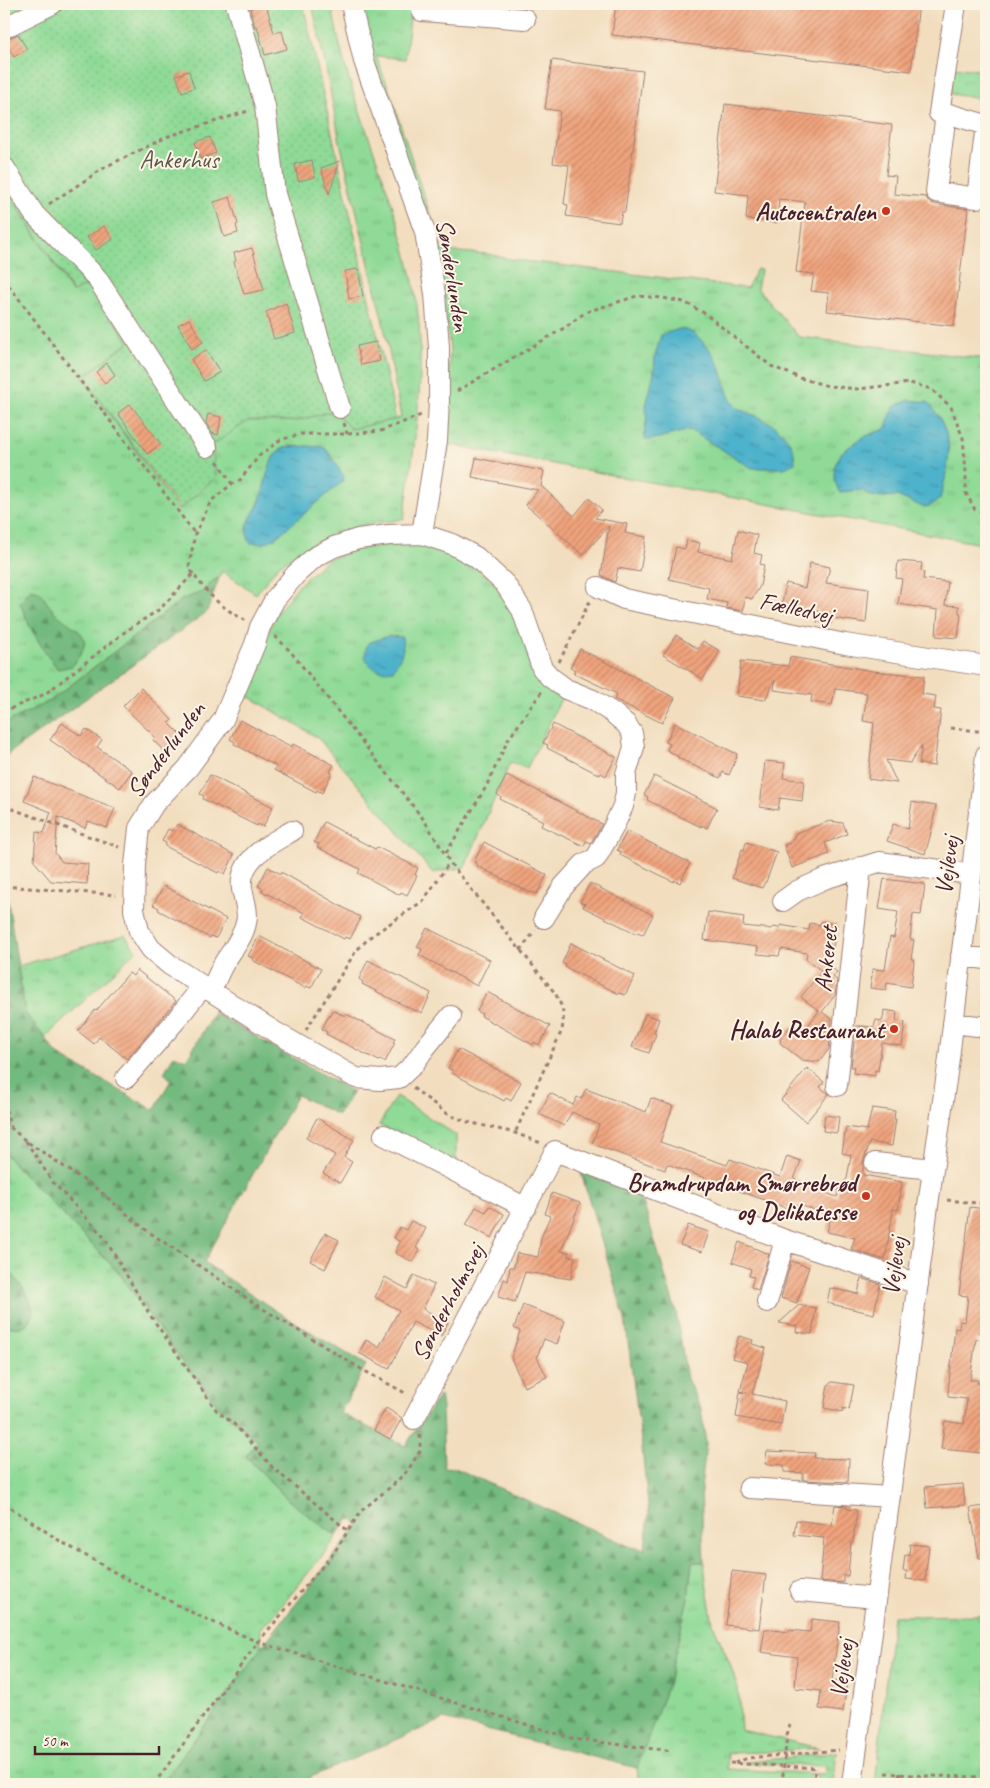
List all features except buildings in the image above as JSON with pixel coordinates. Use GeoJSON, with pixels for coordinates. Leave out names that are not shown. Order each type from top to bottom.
{"type":"FeatureCollection","features":[{"type":"Feature","properties":{"kind":"street"},"geometry":{"type":"LineString","coordinates":[[4,28],[52,4]]}},
{"type":"Feature","properties":{"kind":"street"},"geometry":{"type":"LineString","coordinates":[[236,4],[265,106],[276,194],[340,408]]}},
{"type":"Feature","properties":{"kind":"street","name":"Sønderlunden"},"geometry":{"type":"LineString","coordinates":[[351,4],[364,61],[424,232],[435,294],[439,347],[437,441],[422,534]]}},
{"type":"Feature","properties":{"kind":"street"},"geometry":{"type":"LineString","coordinates":[[423,4],[422,11],[525,18]]}},
{"type":"Feature","properties":{"kind":"street"},"geometry":{"type":"LineString","coordinates":[[946,114],[939,113],[956,4]]}},
{"type":"Feature","properties":{"kind":"street"},"geometry":{"type":"LineString","coordinates":[[4,167],[34,214],[96,277],[207,446]]}},
{"type":"Feature","properties":{"kind":"street","name":"Sønderlunden"},"geometry":{"type":"LineString","coordinates":[[399,1078],[380,1080],[356,1078],[275,1032],[206,989],[160,958],[144,941],[139,931],[134,910],[139,828],[154,804],[188,768],[223,720],[255,644],[260,627],[275,599],[296,574],[315,557],[334,547],[358,539],[389,535],[422,534],[452,544],[476,557],[505,584],[522,610],[542,668],[550,677],[566,689],[593,700],[613,712],[626,724],[632,733],[634,746],[626,774],[626,792],[623,806],[613,828],[596,858],[584,864],[563,887],[544,918]]}},
{"type":"Feature","properties":{"kind":"street","name":"Fælledvej"},"geometry":{"type":"LineString","coordinates":[[598,587],[624,599],[845,644],[986,666]]}},
{"type":"Feature","properties":{"kind":"street","name":"Vejlevej"},"geometry":{"type":"LineString","coordinates":[[852,1784],[929,1198],[954,1023],[961,956],[977,862],[986,754]]}},
{"type":"Feature","properties":{"kind":"street"},"geometry":{"type":"LineString","coordinates":[[126,1078],[177,1019],[206,989],[242,935],[247,921],[242,885],[244,870],[253,857],[264,848],[292,831]]}},
{"type":"Feature","properties":{"kind":"street","name":"Ankeret"},"geometry":{"type":"LineString","coordinates":[[782,901],[797,891],[844,872],[879,862],[977,862]]}},
{"type":"Feature","properties":{"kind":"street","name":"Ankeret"},"geometry":{"type":"LineString","coordinates":[[838,1086],[861,867]]}},
{"type":"Feature","properties":{"kind":"street"},"geometry":{"type":"LineString","coordinates":[[961,956],[986,959]]}},
{"type":"Feature","properties":{"kind":"street"},"geometry":{"type":"LineString","coordinates":[[399,1078],[413,1066],[450,1016]]}},
{"type":"Feature","properties":{"kind":"street"},"geometry":{"type":"LineString","coordinates":[[954,1023],[986,1027]]}},
{"type":"Feature","properties":{"kind":"street"},"geometry":{"type":"LineString","coordinates":[[384,1135],[526,1208]]}},
{"type":"Feature","properties":{"kind":"street"},"geometry":{"type":"LineString","coordinates":[[555,1151],[785,1240],[918,1284]]}},
{"type":"Feature","properties":{"kind":"street","name":"Sønderholmsvej"},"geometry":{"type":"LineString","coordinates":[[418,1411],[555,1151]]}},
{"type":"Feature","properties":{"kind":"street"},"geometry":{"type":"LineString","coordinates":[[875,1163],[933,1169]]}},
{"type":"Feature","properties":{"kind":"street"},"geometry":{"type":"LineString","coordinates":[[767,1302],[785,1240]]}},
{"type":"Feature","properties":{"kind":"street"},"geometry":{"type":"LineString","coordinates":[[749,1488],[890,1497]]}},
{"type":"Feature","properties":{"kind":"street"},"geometry":{"type":"LineString","coordinates":[[800,1591],[876,1598]]}},
{"type":"Feature","properties":{"kind":"path"},"geometry":{"type":"LineString","coordinates":[[34,214],[107,166],[168,136],[265,106]]}},
{"type":"Feature","properties":{"kind":"path"},"geometry":{"type":"LineString","coordinates":[[4,279],[196,534]]}},
{"type":"Feature","properties":{"kind":"path"},"geometry":{"type":"LineString","coordinates":[[439,401],[564,328],[586,312],[637,296],[684,302],[704,313],[771,366],[800,378],[828,386],[858,389],[910,383],[931,389],[951,407],[963,438],[966,493],[975,510],[986,514]]}},
{"type":"Feature","properties":{"kind":"path"},"geometry":{"type":"LineString","coordinates":[[421,424],[423,414],[382,431],[346,434],[301,434],[280,440],[259,456],[240,480],[211,501],[196,534],[189,566],[209,595],[220,605],[276,637],[291,652],[424,820],[451,864],[554,993],[561,1005],[565,1016],[562,1030],[515,1133]]}},
{"type":"Feature","properties":{"kind":"path"},"geometry":{"type":"LineString","coordinates":[[207,446],[232,484]]}},
{"type":"Feature","properties":{"kind":"path"},"geometry":{"type":"LineString","coordinates":[[4,714],[24,702],[45,694],[126,631],[160,609],[193,574]]}},
{"type":"Feature","properties":{"kind":"path"},"geometry":{"type":"LineString","coordinates":[[446,854],[486,787],[508,740],[528,714],[550,677],[598,587]]}},
{"type":"Feature","properties":{"kind":"path"},"geometry":{"type":"LineString","coordinates":[[951,728],[986,732]]}},
{"type":"Feature","properties":{"kind":"path"},"geometry":{"type":"LineString","coordinates":[[4,806],[136,853]]}},
{"type":"Feature","properties":{"kind":"path"},"geometry":{"type":"LineString","coordinates":[[297,1043],[356,951],[370,937],[423,901],[447,866],[451,864]]}},
{"type":"Feature","properties":{"kind":"path"},"geometry":{"type":"LineString","coordinates":[[4,886],[134,896]]}},
{"type":"Feature","properties":{"kind":"path"},"geometry":{"type":"LineString","coordinates":[[520,950],[544,918]]}},
{"type":"Feature","properties":{"kind":"path"},"geometry":{"type":"LineString","coordinates":[[399,1078],[449,1114],[468,1122],[515,1133],[550,1147],[555,1151]]}},
{"type":"Feature","properties":{"kind":"path"},"geometry":{"type":"LineString","coordinates":[[4,1102],[11,1127]]}},
{"type":"Feature","properties":{"kind":"path"},"geometry":{"type":"LineString","coordinates":[[4,1122],[26,1141],[97,1189],[146,1230],[260,1307],[361,1369],[418,1411],[420,1451],[416,1459],[394,1484],[361,1511],[333,1554],[258,1642],[154,1784]]}},
{"type":"Feature","properties":{"kind":"path"},"geometry":{"type":"LineString","coordinates":[[26,1141],[52,1180],[104,1237],[150,1315],[217,1411],[234,1424],[273,1468],[347,1530]]}},
{"type":"Feature","properties":{"kind":"path"},"geometry":{"type":"LineString","coordinates":[[929,1198],[986,1204]]}},
{"type":"Feature","properties":{"kind":"path"},"geometry":{"type":"LineString","coordinates":[[4,1503],[60,1541],[123,1577],[197,1615],[258,1642],[574,1739],[672,1751]]}},
{"type":"Feature","properties":{"kind":"path"},"geometry":{"type":"LineString","coordinates":[[782,1784],[790,1725]]}},
{"type":"Feature","properties":{"kind":"path"},"geometry":{"type":"LineString","coordinates":[[735,1763],[748,1758],[857,1749]]}},
{"type":"Feature","properties":{"kind":"path"},"geometry":{"type":"LineString","coordinates":[[730,1763],[817,1768],[814,1784]]}},
{"type":"Feature","properties":{"kind":"path"},"geometry":{"type":"LineString","coordinates":[[885,1773],[986,1777]]}},
{"type":"Feature","properties":{"kind":"path"},"geometry":{"type":"LineString","coordinates":[[897,1784],[900,1773]]}},
{"type":"Feature","properties":{"kind":"green space","name":"Ankerhus"},"geometry":{"type":"Polygon","coordinates":[[[4,4],[303,4],[396,419],[351,429],[334,411],[295,421],[248,421],[212,445],[216,477],[180,509],[83,377],[129,342],[91,287],[85,286],[73,292],[4,186],[4,4]]]}},
{"type":"Feature","properties":{"kind":"green space"},"geometry":{"type":"Polygon","coordinates":[[[312,4],[331,4],[348,75],[388,191],[411,271],[419,327],[420,382],[404,519],[364,525],[316,542],[278,566],[256,594],[222,571],[219,578],[213,581],[203,592],[183,599],[50,701],[11,720],[4,727],[4,186],[72,292],[85,286],[91,287],[129,342],[83,377],[178,510],[216,477],[211,445],[248,420],[295,421],[334,411],[351,429],[401,418],[386,335],[340,142],[312,4]],[[280,450],[272,462],[262,496],[248,524],[274,539],[292,523],[280,450]]]}},
{"type":"Feature","properties":{"kind":"green space"},"geometry":{"type":"Polygon","coordinates":[[[358,4],[412,4],[405,59],[376,56],[442,251],[489,254],[509,259],[747,288],[757,269],[761,270],[757,288],[799,337],[986,359],[986,545],[446,444],[450,349],[440,272],[377,75],[358,4]]]}},
{"type":"Feature","properties":{"kind":"green space"},"geometry":{"type":"Polygon","coordinates":[[[953,67],[986,71],[986,100],[951,94],[953,67]]]}},
{"type":"Feature","properties":{"kind":"green space"},"geometry":{"type":"Polygon","coordinates":[[[410,542],[446,548],[479,569],[507,595],[564,693],[527,768],[510,763],[465,867],[433,873],[318,738],[252,698],[241,697],[276,614],[298,586],[325,561],[356,549],[410,542]]]}},
{"type":"Feature","properties":{"kind":"green space"},"geometry":{"type":"Polygon","coordinates":[[[219,578],[207,612],[4,757],[4,727],[11,720],[50,701],[183,599],[203,592],[213,581],[219,578]]]}},
{"type":"Feature","properties":{"kind":"green space"},"geometry":{"type":"Polygon","coordinates":[[[31,589],[39,591],[53,610],[84,638],[84,645],[72,666],[58,669],[46,654],[29,625],[20,603],[31,589]]]}},
{"type":"Feature","properties":{"kind":"green space"},"geometry":{"type":"Polygon","coordinates":[[[4,875],[25,1013],[58,1055],[154,1110],[171,1080],[164,1073],[174,1055],[186,1060],[214,1013],[353,1092],[338,1115],[297,1095],[204,1262],[276,1311],[366,1365],[340,1413],[405,1446],[440,1395],[444,1467],[455,1468],[631,1547],[645,1549],[649,1513],[625,1319],[581,1173],[640,1192],[676,1312],[687,1379],[701,1409],[706,1444],[701,1488],[704,1562],[692,1562],[688,1598],[668,1684],[637,1768],[444,1719],[295,1784],[162,1784],[261,1648],[358,1525],[352,1519],[347,1520],[336,1536],[288,1500],[246,1456],[258,1441],[223,1411],[179,1357],[120,1274],[4,1153],[4,875]]]}},
{"type":"Feature","properties":{"kind":"green space"},"geometry":{"type":"Polygon","coordinates":[[[125,935],[136,951],[45,1038],[25,1013],[18,966],[125,935]]]}},
{"type":"Feature","properties":{"kind":"green space"},"geometry":{"type":"Polygon","coordinates":[[[396,1096],[456,1135],[456,1157],[459,1166],[379,1125],[396,1096]]]}},
{"type":"Feature","properties":{"kind":"green space"},"geometry":{"type":"Polygon","coordinates":[[[4,1153],[120,1274],[179,1357],[223,1411],[258,1441],[246,1456],[288,1500],[336,1536],[334,1541],[271,1619],[261,1627],[261,1648],[162,1784],[4,1784],[4,1325],[24,1326],[31,1318],[33,1311],[26,1294],[4,1265],[4,1153]]]}},
{"type":"Feature","properties":{"kind":"green space"},"geometry":{"type":"Polygon","coordinates":[[[4,1265],[31,1302],[33,1310],[31,1318],[21,1327],[4,1325],[4,1265]]]}},
{"type":"Feature","properties":{"kind":"green space"},"geometry":{"type":"Polygon","coordinates":[[[692,1562],[704,1562],[713,1624],[738,1688],[741,1730],[819,1748],[728,1753],[727,1769],[825,1774],[826,1766],[742,1763],[837,1752],[833,1784],[817,1784],[817,1775],[810,1774],[808,1784],[639,1784],[637,1768],[688,1598],[692,1562]]]}},
{"type":"Feature","properties":{"kind":"green space"},"geometry":{"type":"Polygon","coordinates":[[[986,1615],[986,1784],[875,1784],[893,1616],[986,1615]]]}},
{"type":"Feature","properties":{"kind":"water"},"geometry":{"type":"Polygon","coordinates":[[[679,329],[692,333],[710,350],[720,368],[728,395],[735,406],[768,422],[782,432],[791,446],[795,463],[784,468],[752,468],[690,430],[650,440],[645,439],[646,406],[654,373],[655,356],[661,335],[679,329]]]}},
{"type":"Feature","properties":{"kind":"water"},"geometry":{"type":"Polygon","coordinates":[[[909,400],[928,402],[944,426],[949,449],[940,499],[930,506],[923,507],[897,496],[870,496],[862,490],[839,492],[835,481],[834,467],[842,452],[863,437],[883,430],[894,407],[909,400]]]}},
{"type":"Feature","properties":{"kind":"water"},"geometry":{"type":"Polygon","coordinates":[[[323,447],[327,450],[344,477],[342,482],[274,539],[264,543],[250,543],[247,534],[248,524],[259,503],[272,460],[283,448],[323,447]]]}},
{"type":"Feature","properties":{"kind":"water"},"geometry":{"type":"Polygon","coordinates":[[[388,636],[402,637],[403,649],[393,670],[386,671],[374,668],[365,656],[368,643],[388,636]]]}},
{"type":"Feature","properties":{"kind":"place","name":"Autocentralen"},"geometry":{"type":"Point","coordinates":[886,211]}},
{"type":"Feature","properties":{"kind":"place","name":"Halab Restaurant"},"geometry":{"type":"Point","coordinates":[894,1029]}},
{"type":"Feature","properties":{"kind":"place","name":"Bramdrupdam Smørrebrød og Delikatesse"},"geometry":{"type":"Point","coordinates":[866,1196]}}]}
